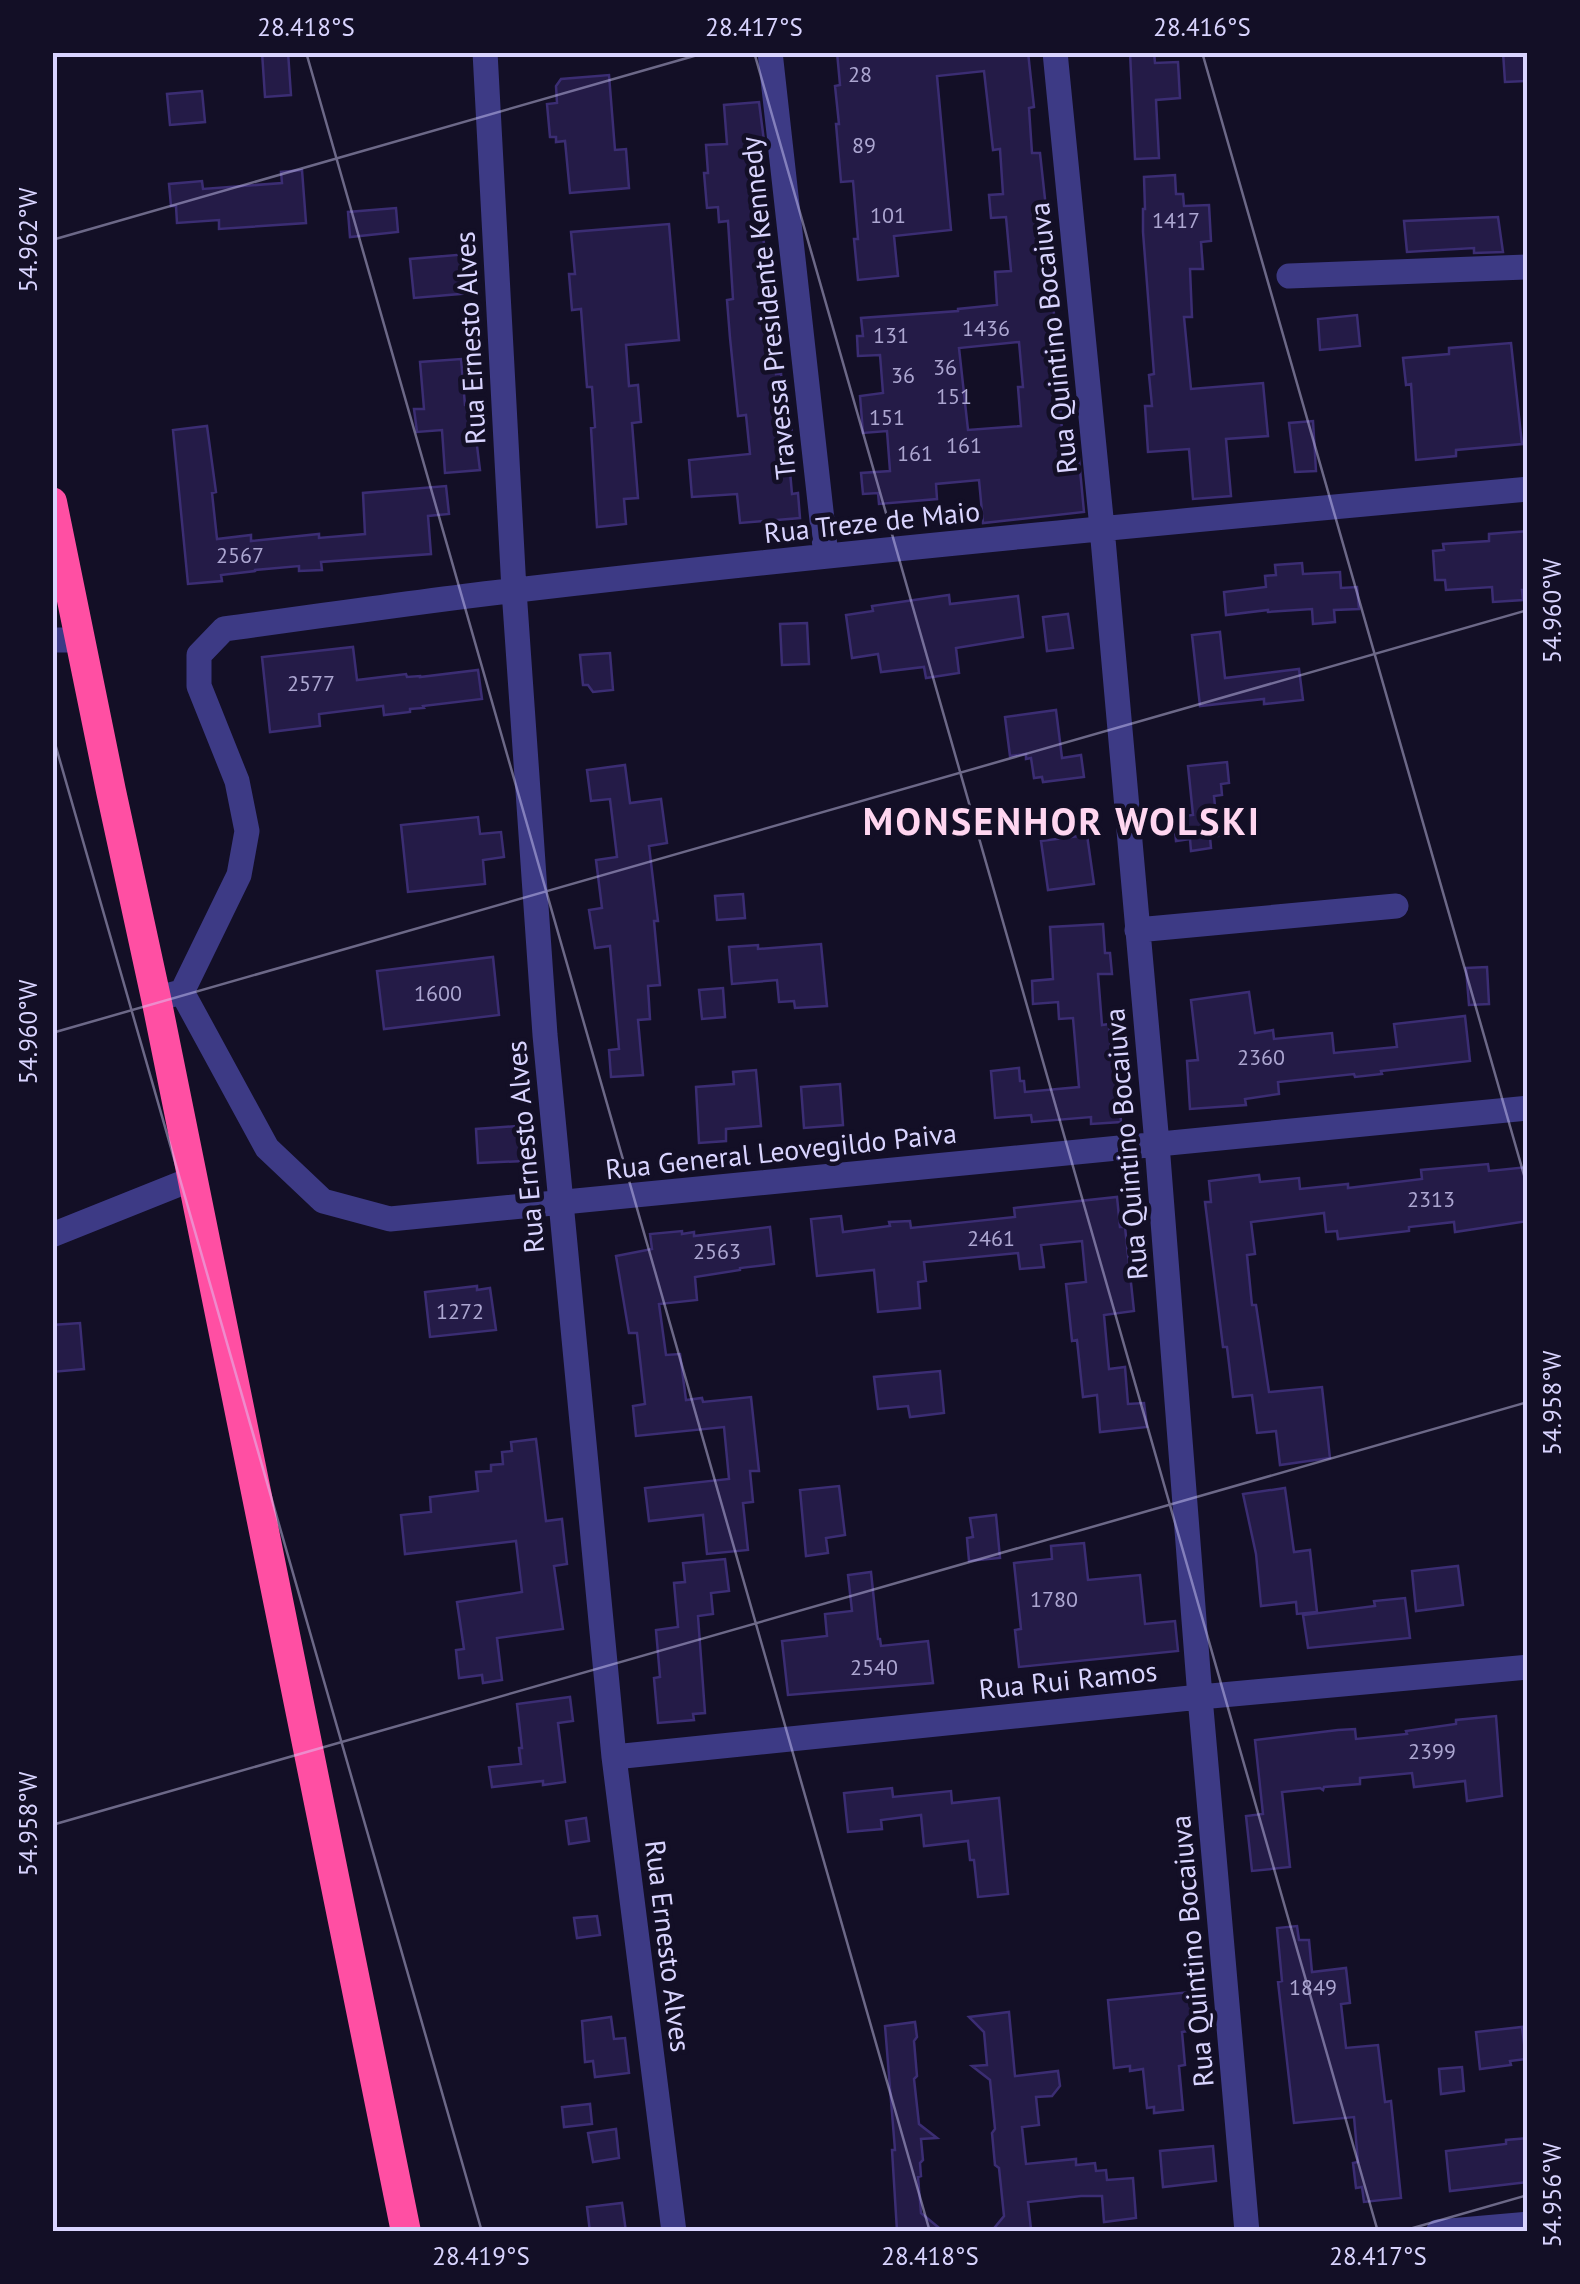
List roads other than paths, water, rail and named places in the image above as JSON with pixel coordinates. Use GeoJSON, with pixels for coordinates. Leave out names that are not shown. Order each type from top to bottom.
{"type":"FeatureCollection","features":[{"type":"Feature","properties":{"kind":"highway"},"geometry":{"type":"LineString","coordinates":[[52,502],[66,640],[169,995],[192,1179],[406,2232]]}},
{"type":"Feature","properties":{"kind":"street","name":"Rua Ernesto Alves"},"geometry":{"type":"LineString","coordinates":[[485,52],[514,590],[543,1016],[614,1757],[674,2232]]}},
{"type":"Feature","properties":{"kind":"street","name":"Travessa Presidente Kennedy"},"geometry":{"type":"LineString","coordinates":[[770,52],[826,556]]}},
{"type":"Feature","properties":{"kind":"street","name":"Rua Quintino Bocaiuva"},"geometry":{"type":"LineString","coordinates":[[1055,52],[1157,1144],[1247,2232]]}},
{"type":"Feature","properties":{"kind":"street"},"geometry":{"type":"LineString","coordinates":[[1289,276],[1528,266]]}},
{"type":"Feature","properties":{"kind":"street","name":"Rua Treze de Maio"},"geometry":{"type":"LineString","coordinates":[[169,995],[239,875],[247,831],[237,781],[200,686],[199,655],[224,629],[514,590],[826,556],[1528,489]]}},
{"type":"Feature","properties":{"kind":"street"},"geometry":{"type":"LineString","coordinates":[[1137,930],[1396,906]]}},
{"type":"Feature","properties":{"kind":"street","name":"Rua General Leovegildo Paiva"},"geometry":{"type":"LineString","coordinates":[[169,995],[268,1148],[322,1201],[390,1219],[1528,1108]]}},
{"type":"Feature","properties":{"kind":"street"},"geometry":{"type":"LineString","coordinates":[[52,1235],[192,1179]]}},
{"type":"Feature","properties":{"kind":"street","name":"Rua Rui Ramos"},"geometry":{"type":"LineString","coordinates":[[614,1757],[1200,1696],[1528,1667]]}},
{"type":"Feature","properties":{"kind":"street"},"geometry":{"type":"LineString","coordinates":[[1438,2232],[1528,2224]]}},
{"type":"Feature","properties":{"kind":"district","name":"MONSENHOR WOLSKI"},"geometry":{"type":"Point","coordinates":[1062,822]}}]}
